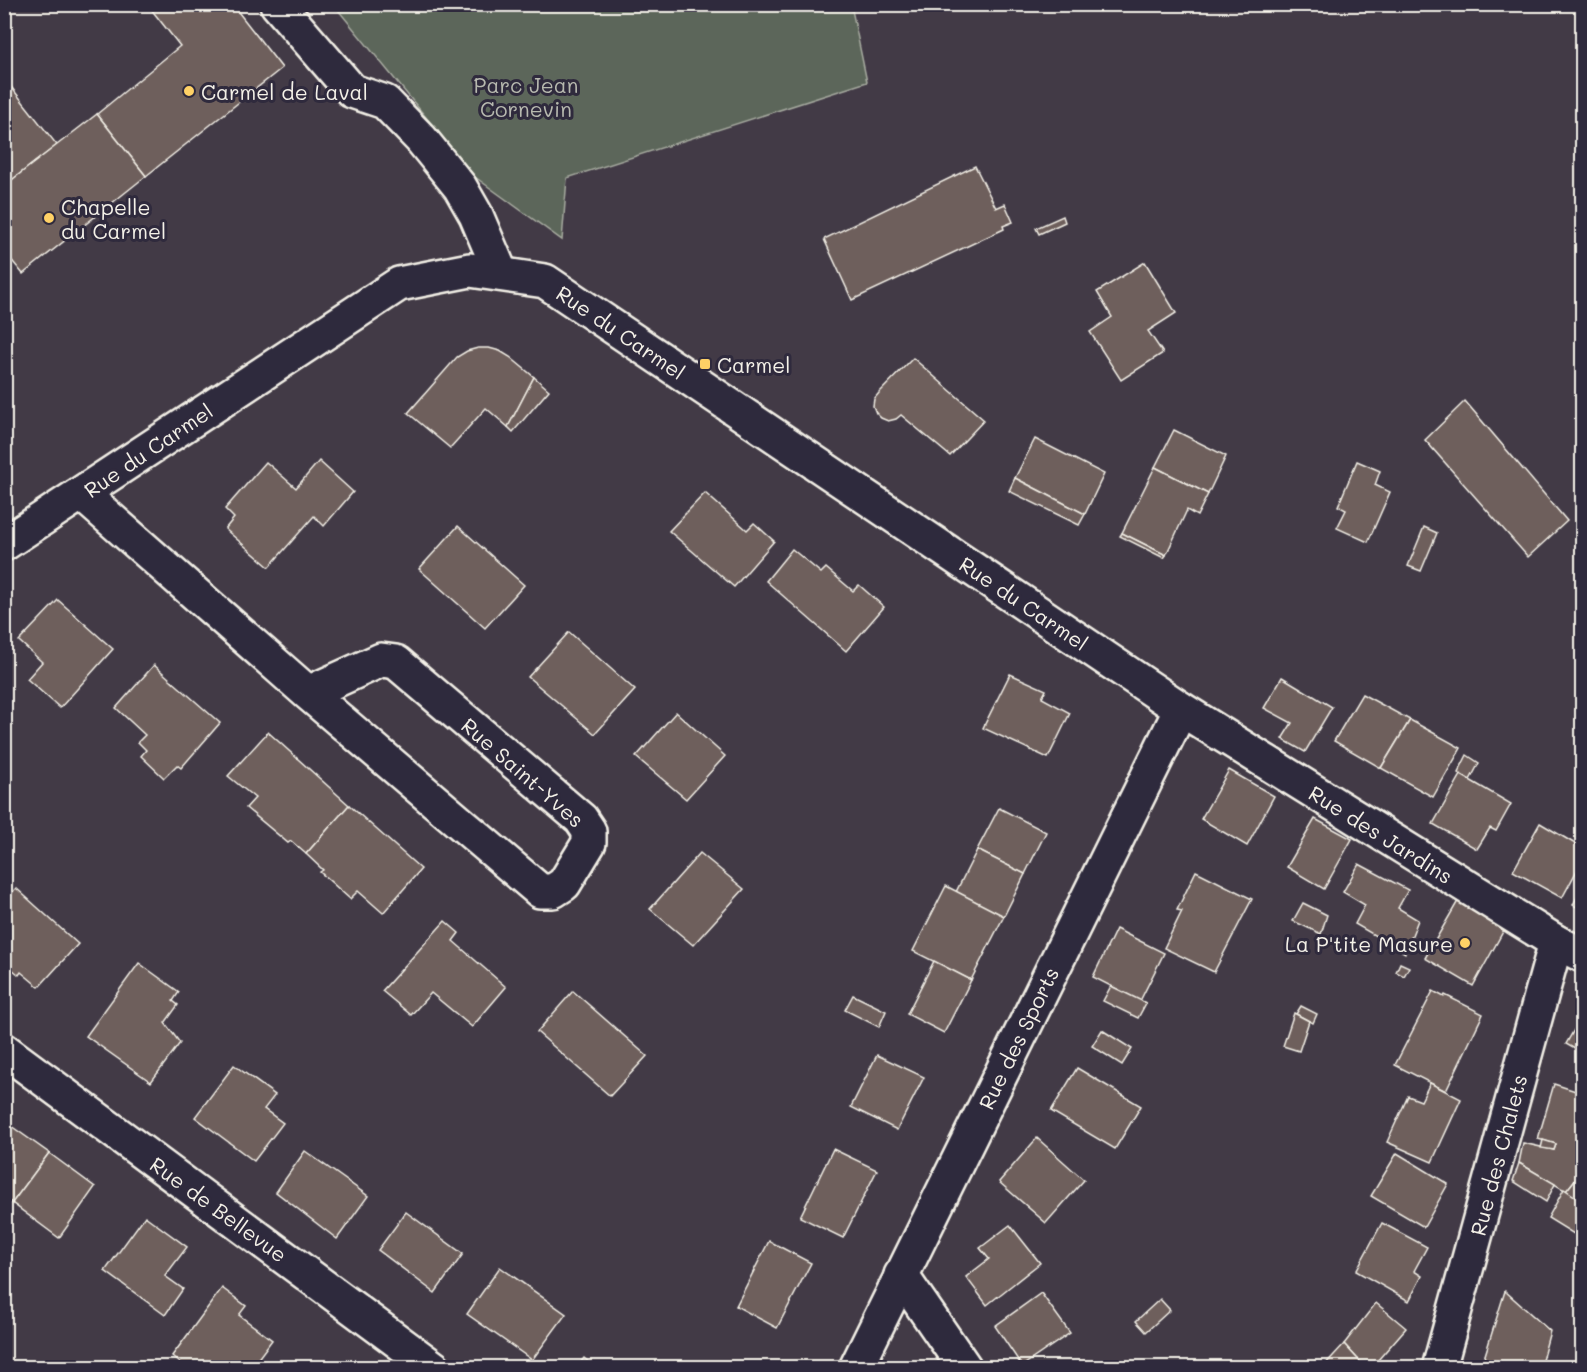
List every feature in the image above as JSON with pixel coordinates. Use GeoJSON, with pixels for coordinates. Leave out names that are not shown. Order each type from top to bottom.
{"type":"FeatureCollection","features":[{"type":"Feature","properties":{"kind":"street"},"geometry":{"type":"LineString","coordinates":[[277,4],[352,91],[386,102],[421,139],[460,186],[477,215],[501,274]]}},
{"type":"Feature","properties":{"kind":"street","name":"Rue du Carmel"},"geometry":{"type":"LineString","coordinates":[[4,544],[399,284],[470,270],[501,274],[545,281],[1181,709]]}},
{"type":"Feature","properties":{"kind":"street","name":"Rue Saint-Yves"},"geometry":{"type":"LineString","coordinates":[[82,494],[308,693],[540,891],[553,891],[564,884],[589,843],[589,831],[581,819],[396,662],[381,660],[308,693]]}},
{"type":"Feature","properties":{"kind":"street","name":"Rue des Jardins"},"geometry":{"type":"LineString","coordinates":[[1181,709],[1569,948]]}},
{"type":"Feature","properties":{"kind":"street","name":"Rue des Sports"},"geometry":{"type":"LineString","coordinates":[[856,1368],[1181,709]]}},
{"type":"Feature","properties":{"kind":"street","name":"Rue des Chalets"},"geometry":{"type":"LineString","coordinates":[[1439,1368],[1569,948]]}},
{"type":"Feature","properties":{"kind":"street","name":"Rue de Bellevue"},"geometry":{"type":"LineString","coordinates":[[4,1050],[434,1368]]}},
{"type":"Feature","properties":{"kind":"street"},"geometry":{"type":"LineString","coordinates":[[902,1275],[965,1368]]}},
{"type":"Feature","properties":{"kind":"green space","name":"Parc Jean Cornevin"},"geometry":{"type":"Polygon","coordinates":[[[334,5],[851,5],[867,82],[567,178],[562,240],[475,177],[334,5]]]}},
{"type":"Feature","properties":{"kind":"building","name":"Carmel de Laval"},"geometry":{"type":"Polygon","coordinates":[[[147,4],[232,4],[282,68],[146,176],[97,114],[180,46],[147,4]]]}},
{"type":"Feature","properties":{"kind":"building"},"geometry":{"type":"Polygon","coordinates":[[[4,78],[57,145],[4,186],[4,78]]]}},
{"type":"Feature","properties":{"kind":"building","name":"Chapelle du Carmel"},"geometry":{"type":"Polygon","coordinates":[[[97,114],[146,176],[23,274],[4,251],[4,186],[97,114]]]}},
{"type":"Feature","properties":{"kind":"building"},"geometry":{"type":"Polygon","coordinates":[[[975,166],[996,208],[1005,204],[1013,222],[1003,226],[1004,229],[852,300],[824,239],[975,166]]]}},
{"type":"Feature","properties":{"kind":"building"},"geometry":{"type":"Polygon","coordinates":[[[1063,216],[1065,222],[1039,234],[1036,228],[1063,216]]]}},
{"type":"Feature","properties":{"kind":"building"},"geometry":{"type":"Polygon","coordinates":[[[1145,262],[1176,313],[1148,331],[1163,353],[1121,380],[1090,332],[1112,317],[1097,292],[1145,262]]]}},
{"type":"Feature","properties":{"kind":"building"},"geometry":{"type":"Polygon","coordinates":[[[478,348],[500,351],[534,377],[508,427],[486,408],[450,448],[408,413],[457,357],[478,348]]]}},
{"type":"Feature","properties":{"kind":"building"},"geometry":{"type":"Polygon","coordinates":[[[913,358],[984,420],[950,456],[901,415],[888,421],[876,413],[873,406],[874,399],[879,393],[913,358]]]}},
{"type":"Feature","properties":{"kind":"building"},"geometry":{"type":"Polygon","coordinates":[[[534,377],[549,390],[513,432],[508,427],[534,377]]]}},
{"type":"Feature","properties":{"kind":"building"},"geometry":{"type":"Polygon","coordinates":[[[1465,401],[1567,521],[1528,557],[1425,440],[1465,401]]]}},
{"type":"Feature","properties":{"kind":"building"},"geometry":{"type":"Polygon","coordinates":[[[1174,430],[1226,456],[1208,494],[1155,467],[1174,430]]]}},
{"type":"Feature","properties":{"kind":"building"},"geometry":{"type":"Polygon","coordinates":[[[1035,439],[1104,474],[1085,514],[1015,478],[1035,439]]]}},
{"type":"Feature","properties":{"kind":"building"},"geometry":{"type":"Polygon","coordinates":[[[319,461],[353,492],[324,526],[314,516],[269,567],[225,529],[234,518],[225,509],[266,462],[296,488],[319,461]]]}},
{"type":"Feature","properties":{"kind":"building"},"geometry":{"type":"Polygon","coordinates":[[[1357,461],[1380,471],[1375,485],[1390,492],[1368,542],[1337,528],[1346,510],[1338,506],[1357,461]]]}},
{"type":"Feature","properties":{"kind":"building"},"geometry":{"type":"Polygon","coordinates":[[[1155,467],[1208,494],[1197,516],[1187,510],[1166,555],[1122,533],[1155,467]]]}},
{"type":"Feature","properties":{"kind":"building"},"geometry":{"type":"Polygon","coordinates":[[[1015,478],[1085,514],[1079,525],[1009,491],[1015,478]]]}},
{"type":"Feature","properties":{"kind":"building"},"geometry":{"type":"Polygon","coordinates":[[[705,493],[747,530],[754,523],[774,541],[734,587],[669,531],[705,493]]]}},
{"type":"Feature","properties":{"kind":"building"},"geometry":{"type":"Polygon","coordinates":[[[458,526],[524,585],[485,628],[419,569],[458,526]]]}},
{"type":"Feature","properties":{"kind":"building"},"geometry":{"type":"Polygon","coordinates":[[[1424,527],[1437,533],[1421,571],[1408,566],[1424,527]]]}},
{"type":"Feature","properties":{"kind":"building"},"geometry":{"type":"Polygon","coordinates":[[[1122,533],[1166,555],[1164,558],[1120,536],[1122,533]]]}},
{"type":"Feature","properties":{"kind":"building"},"geometry":{"type":"Polygon","coordinates":[[[792,549],[821,573],[826,568],[853,591],[859,585],[884,607],[846,651],[766,581],[792,549]]]}},
{"type":"Feature","properties":{"kind":"building"},"geometry":{"type":"Polygon","coordinates":[[[58,600],[113,649],[60,708],[27,679],[42,662],[19,641],[58,600]]]}},
{"type":"Feature","properties":{"kind":"building"},"geometry":{"type":"Polygon","coordinates":[[[569,632],[635,690],[595,734],[528,677],[569,632]]]}},
{"type":"Feature","properties":{"kind":"building"},"geometry":{"type":"Polygon","coordinates":[[[154,665],[220,723],[181,768],[177,765],[164,778],[141,756],[146,750],[138,742],[145,735],[116,708],[154,665]]]}},
{"type":"Feature","properties":{"kind":"building"},"geometry":{"type":"Polygon","coordinates":[[[1010,674],[1046,690],[1042,698],[1070,713],[1048,758],[983,728],[1010,674]]]}},
{"type":"Feature","properties":{"kind":"building"},"geometry":{"type":"Polygon","coordinates":[[[1282,677],[1332,707],[1305,752],[1282,739],[1292,723],[1264,708],[1282,677]]]}},
{"type":"Feature","properties":{"kind":"building"},"geometry":{"type":"Polygon","coordinates":[[[1362,694],[1410,720],[1381,768],[1334,741],[1362,694]]]}},
{"type":"Feature","properties":{"kind":"building"},"geometry":{"type":"Polygon","coordinates":[[[676,712],[725,756],[686,799],[636,757],[676,712]]]}},
{"type":"Feature","properties":{"kind":"building"},"geometry":{"type":"Polygon","coordinates":[[[1410,720],[1461,748],[1433,797],[1381,768],[1410,720]]]}},
{"type":"Feature","properties":{"kind":"building"},"geometry":{"type":"Polygon","coordinates":[[[268,732],[349,805],[306,854],[291,841],[288,843],[246,808],[255,798],[228,776],[268,732]]]}},
{"type":"Feature","properties":{"kind":"building"},"geometry":{"type":"Polygon","coordinates":[[[1467,755],[1479,763],[1470,780],[1458,773],[1467,755]]]}},
{"type":"Feature","properties":{"kind":"building"},"geometry":{"type":"Polygon","coordinates":[[[1229,770],[1274,796],[1247,846],[1201,819],[1229,770]]]}},
{"type":"Feature","properties":{"kind":"building"},"geometry":{"type":"Polygon","coordinates":[[[1461,775],[1511,804],[1496,831],[1490,828],[1477,849],[1433,824],[1461,775]]]}},
{"type":"Feature","properties":{"kind":"building"},"geometry":{"type":"Polygon","coordinates":[[[349,805],[421,869],[383,913],[358,891],[350,899],[320,872],[323,870],[306,854],[349,805]]]}},
{"type":"Feature","properties":{"kind":"building"},"geometry":{"type":"Polygon","coordinates":[[[999,808],[1046,832],[1025,874],[977,850],[999,808]]]}},
{"type":"Feature","properties":{"kind":"building"},"geometry":{"type":"Polygon","coordinates":[[[1315,819],[1352,839],[1324,889],[1287,867],[1315,819]]]}},
{"type":"Feature","properties":{"kind":"building"},"geometry":{"type":"Polygon","coordinates":[[[1540,823],[1582,848],[1582,861],[1562,898],[1513,871],[1540,823]]]}},
{"type":"Feature","properties":{"kind":"building"},"geometry":{"type":"Polygon","coordinates":[[[977,850],[1025,874],[1004,916],[956,892],[977,850]]]}},
{"type":"Feature","properties":{"kind":"building"},"geometry":{"type":"Polygon","coordinates":[[[700,853],[744,889],[693,945],[650,909],[700,853]]]}},
{"type":"Feature","properties":{"kind":"building"},"geometry":{"type":"Polygon","coordinates":[[[1359,864],[1408,890],[1398,908],[1418,920],[1405,953],[1355,924],[1365,905],[1343,892],[1359,864]]]}},
{"type":"Feature","properties":{"kind":"building"},"geometry":{"type":"Polygon","coordinates":[[[1196,871],[1252,899],[1214,972],[1164,948],[1182,911],[1177,910],[1196,871]]]}},
{"type":"Feature","properties":{"kind":"building"},"geometry":{"type":"Polygon","coordinates":[[[946,886],[1004,916],[971,980],[913,951],[946,886]]]}},
{"type":"Feature","properties":{"kind":"building"},"geometry":{"type":"Polygon","coordinates":[[[16,888],[78,944],[39,987],[21,972],[19,975],[4,962],[4,901],[16,888]]]}},
{"type":"Feature","properties":{"kind":"building"},"geometry":{"type":"Polygon","coordinates":[[[1582,888],[1582,910],[1573,905],[1582,888]]]}},
{"type":"Feature","properties":{"kind":"building","name":"La P'tite Masure"},"geometry":{"type":"Polygon","coordinates":[[[1458,901],[1505,928],[1473,986],[1425,958],[1458,901]]]}},
{"type":"Feature","properties":{"kind":"building"},"geometry":{"type":"Polygon","coordinates":[[[1303,903],[1327,915],[1321,934],[1293,921],[1303,903]]]}},
{"type":"Feature","properties":{"kind":"building"},"geometry":{"type":"Polygon","coordinates":[[[445,921],[459,933],[453,941],[506,987],[472,1027],[431,993],[411,1015],[382,991],[445,921]]]}},
{"type":"Feature","properties":{"kind":"building"},"geometry":{"type":"Polygon","coordinates":[[[1116,929],[1164,953],[1140,1001],[1093,977],[1116,929]]]}},
{"type":"Feature","properties":{"kind":"building"},"geometry":{"type":"Polygon","coordinates":[[[934,961],[971,980],[944,1033],[907,1014],[934,961]]]}},
{"type":"Feature","properties":{"kind":"building"},"geometry":{"type":"Polygon","coordinates":[[[139,963],[179,992],[173,1001],[178,1005],[165,1023],[180,1043],[151,1082],[86,1036],[139,963]]]}},
{"type":"Feature","properties":{"kind":"building"},"geometry":{"type":"Polygon","coordinates":[[[1400,963],[1409,967],[1404,976],[1396,972],[1400,963]]]}},
{"type":"Feature","properties":{"kind":"building"},"geometry":{"type":"Polygon","coordinates":[[[1111,986],[1146,1003],[1138,1018],[1103,1001],[1111,986]]]}},
{"type":"Feature","properties":{"kind":"building"},"geometry":{"type":"Polygon","coordinates":[[[573,991],[647,1056],[610,1096],[537,1032],[573,991]]]}},
{"type":"Feature","properties":{"kind":"building"},"geometry":{"type":"Polygon","coordinates":[[[1433,991],[1483,1014],[1446,1091],[1395,1065],[1433,991]]]}},
{"type":"Feature","properties":{"kind":"building"},"geometry":{"type":"Polygon","coordinates":[[[853,995],[886,1011],[879,1027],[845,1010],[853,995]]]}},
{"type":"Feature","properties":{"kind":"building"},"geometry":{"type":"Polygon","coordinates":[[[1301,1006],[1317,1014],[1313,1023],[1296,1014],[1301,1006]]]}},
{"type":"Feature","properties":{"kind":"building"},"geometry":{"type":"Polygon","coordinates":[[[1294,1013],[1309,1021],[1299,1051],[1283,1046],[1294,1013]]]}},
{"type":"Feature","properties":{"kind":"building"},"geometry":{"type":"Polygon","coordinates":[[[1582,1016],[1582,1053],[1566,1044],[1582,1016]]]}},
{"type":"Feature","properties":{"kind":"building"},"geometry":{"type":"Polygon","coordinates":[[[1102,1030],[1132,1049],[1122,1065],[1092,1046],[1102,1030]]]}},
{"type":"Feature","properties":{"kind":"building"},"geometry":{"type":"Polygon","coordinates":[[[877,1055],[924,1077],[897,1130],[851,1107],[877,1055]]]}},
{"type":"Feature","properties":{"kind":"building"},"geometry":{"type":"Polygon","coordinates":[[[234,1065],[275,1095],[264,1109],[283,1123],[254,1161],[195,1117],[234,1065]]]}},
{"type":"Feature","properties":{"kind":"building"},"geometry":{"type":"Polygon","coordinates":[[[1077,1068],[1141,1106],[1115,1149],[1051,1111],[1077,1068]]]}},
{"type":"Feature","properties":{"kind":"building"},"geometry":{"type":"Polygon","coordinates":[[[1430,1083],[1461,1099],[1432,1162],[1387,1142],[1408,1096],[1421,1101],[1430,1083]]]}},
{"type":"Feature","properties":{"kind":"building"},"geometry":{"type":"Polygon","coordinates":[[[1554,1084],[1582,1093],[1582,1121],[1575,1145],[1582,1147],[1582,1171],[1566,1191],[1519,1163],[1523,1143],[1554,1150],[1556,1144],[1538,1139],[1554,1084]]]}},
{"type":"Feature","properties":{"kind":"building"},"geometry":{"type":"Polygon","coordinates":[[[4,1121],[49,1153],[12,1203],[4,1198],[4,1121]]]}},
{"type":"Feature","properties":{"kind":"building"},"geometry":{"type":"Polygon","coordinates":[[[1037,1138],[1084,1180],[1046,1223],[999,1182],[1037,1138]]]}},
{"type":"Feature","properties":{"kind":"building"},"geometry":{"type":"Polygon","coordinates":[[[1543,1140],[1556,1144],[1554,1150],[1541,1148],[1543,1140]]]}},
{"type":"Feature","properties":{"kind":"building"},"geometry":{"type":"Polygon","coordinates":[[[833,1149],[877,1170],[843,1238],[800,1217],[833,1149]]]}},
{"type":"Feature","properties":{"kind":"building"},"geometry":{"type":"Polygon","coordinates":[[[305,1151],[368,1196],[337,1239],[276,1192],[305,1151]]]}},
{"type":"Feature","properties":{"kind":"building"},"geometry":{"type":"Polygon","coordinates":[[[49,1153],[95,1187],[59,1238],[12,1203],[49,1153]]]}},
{"type":"Feature","properties":{"kind":"building"},"geometry":{"type":"Polygon","coordinates":[[[1397,1153],[1448,1184],[1424,1227],[1371,1196],[1397,1153]]]}},
{"type":"Feature","properties":{"kind":"building"},"geometry":{"type":"Polygon","coordinates":[[[1519,1163],[1555,1184],[1546,1202],[1513,1181],[1519,1163]]]}},
{"type":"Feature","properties":{"kind":"building"},"geometry":{"type":"Polygon","coordinates":[[[1582,1171],[1582,1201],[1566,1191],[1582,1171]]]}},
{"type":"Feature","properties":{"kind":"building"},"geometry":{"type":"Polygon","coordinates":[[[1564,1189],[1582,1201],[1582,1239],[1548,1218],[1564,1189]]]}},
{"type":"Feature","properties":{"kind":"building"},"geometry":{"type":"Polygon","coordinates":[[[406,1212],[463,1254],[435,1293],[378,1250],[406,1212]]]}},
{"type":"Feature","properties":{"kind":"building"},"geometry":{"type":"Polygon","coordinates":[[[145,1216],[187,1247],[165,1276],[183,1289],[165,1315],[105,1271],[145,1216]]]}},
{"type":"Feature","properties":{"kind":"building"},"geometry":{"type":"Polygon","coordinates":[[[1382,1223],[1427,1247],[1414,1271],[1422,1276],[1409,1301],[1356,1271],[1382,1223]]]}},
{"type":"Feature","properties":{"kind":"building"},"geometry":{"type":"Polygon","coordinates":[[[1010,1225],[1040,1263],[987,1305],[966,1277],[989,1259],[980,1248],[1010,1225]]]}},
{"type":"Feature","properties":{"kind":"building"},"geometry":{"type":"Polygon","coordinates":[[[769,1241],[811,1263],[777,1328],[736,1306],[769,1241]]]}},
{"type":"Feature","properties":{"kind":"building"},"geometry":{"type":"Polygon","coordinates":[[[500,1267],[566,1314],[532,1360],[467,1314],[500,1267]]]}},
{"type":"Feature","properties":{"kind":"building"},"geometry":{"type":"Polygon","coordinates":[[[222,1288],[246,1306],[239,1315],[272,1340],[251,1368],[186,1368],[172,1356],[222,1288]]]}},
{"type":"Feature","properties":{"kind":"building"},"geometry":{"type":"Polygon","coordinates":[[[1505,1291],[1550,1331],[1540,1368],[1481,1368],[1505,1291]]]}},
{"type":"Feature","properties":{"kind":"building"},"geometry":{"type":"Polygon","coordinates":[[[1041,1293],[1070,1333],[1022,1366],[995,1326],[1041,1293]]]}},
{"type":"Feature","properties":{"kind":"building"},"geometry":{"type":"Polygon","coordinates":[[[1160,1299],[1170,1310],[1146,1332],[1136,1321],[1160,1299]]]}},
{"type":"Feature","properties":{"kind":"building"},"geometry":{"type":"Polygon","coordinates":[[[1376,1303],[1406,1328],[1371,1368],[1366,1368],[1344,1344],[1376,1303]]]}},
{"type":"Feature","properties":{"kind":"building"},"geometry":{"type":"Polygon","coordinates":[[[1344,1344],[1366,1368],[1322,1368],[1344,1344]]]}},
{"type":"Feature","properties":{"kind":"building"},"geometry":{"type":"Polygon","coordinates":[[[584,1358],[596,1368],[576,1368],[584,1358]]]}},
{"type":"Feature","properties":{"kind":"place","name":"Carmel de Laval"},"geometry":{"type":"Point","coordinates":[189,91]}},
{"type":"Feature","properties":{"kind":"place","name":"Chapelle du Carmel"},"geometry":{"type":"Point","coordinates":[49,218]}},
{"type":"Feature","properties":{"kind":"place","name":"Carmel"},"geometry":{"type":"Point","coordinates":[705,364]}},
{"type":"Feature","properties":{"kind":"place","name":"La P'tite Masure"},"geometry":{"type":"Point","coordinates":[1465,943]}}]}
